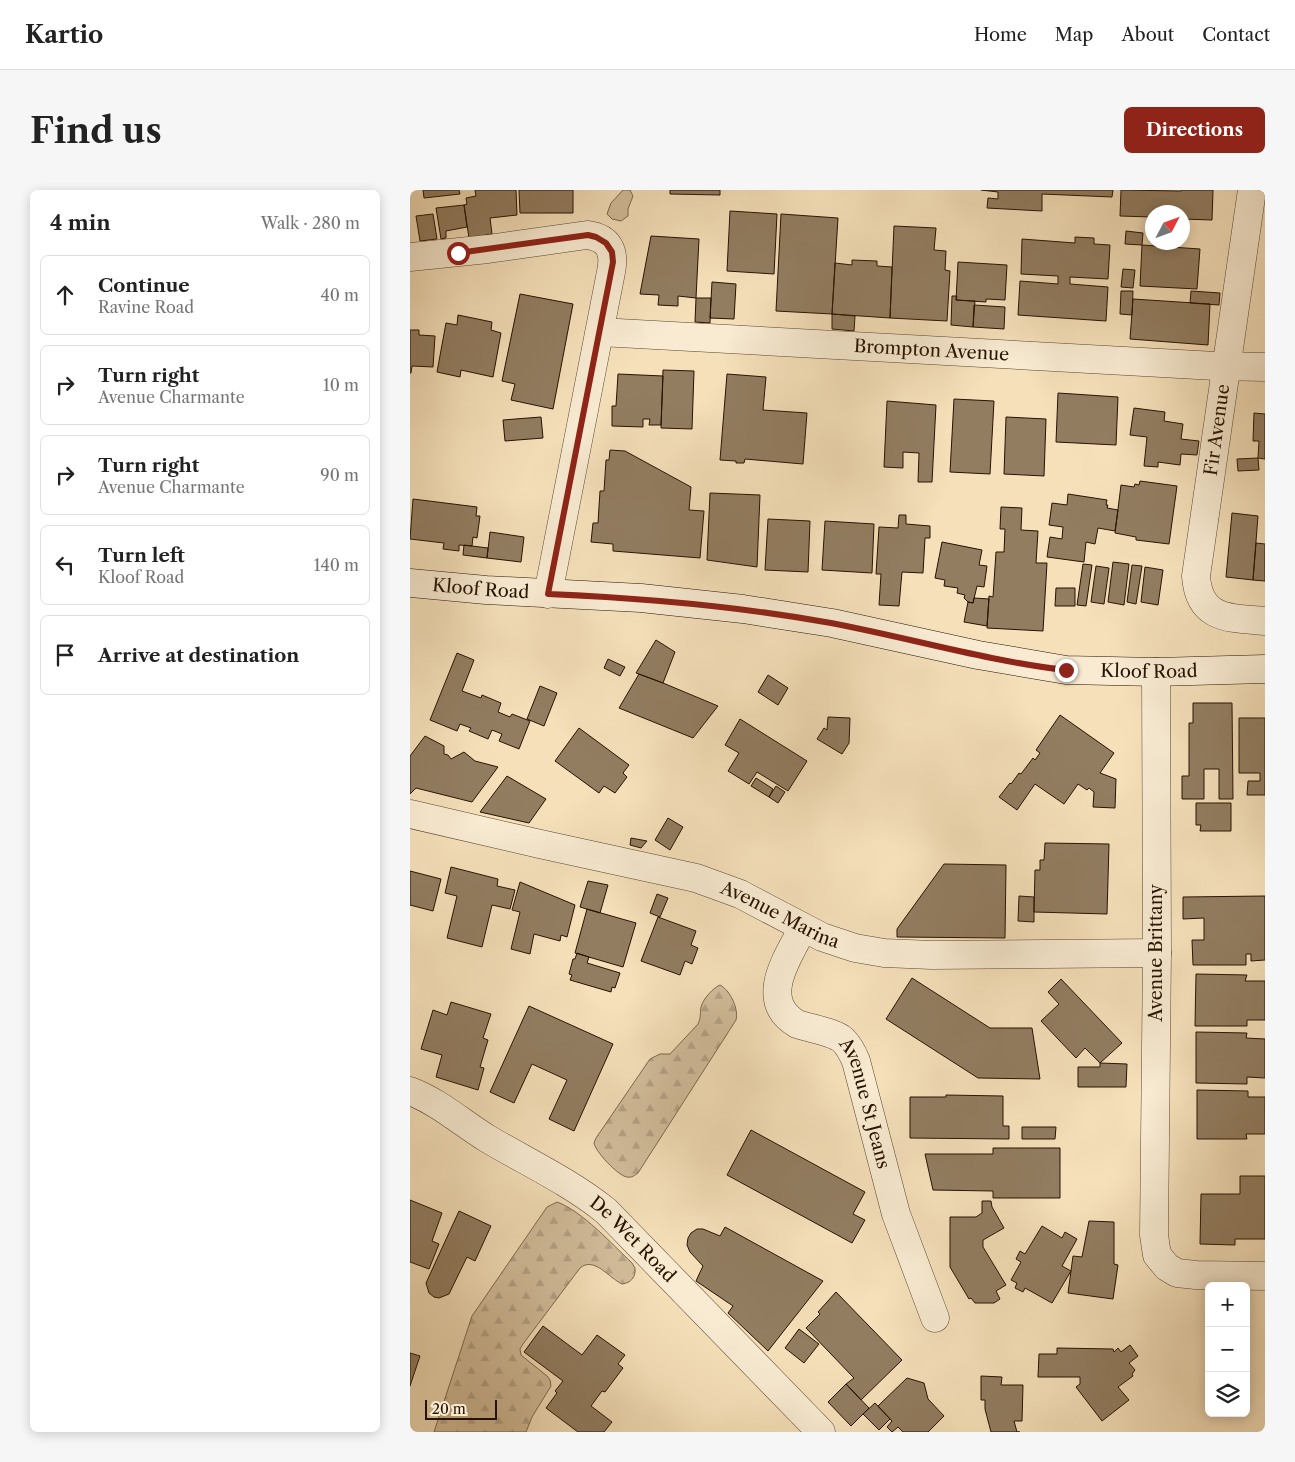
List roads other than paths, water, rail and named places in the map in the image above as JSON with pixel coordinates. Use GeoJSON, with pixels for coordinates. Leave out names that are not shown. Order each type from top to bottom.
{"type":"FeatureCollection","features":[{"type":"Feature","properties":{"kind":"street","name":"Fir Avenue"},"geometry":{"type":"LineString","coordinates":[[1252,190],[1196,585],[1198,593],[1206,606],[1216,615],[1265,621]]}},
{"type":"Feature","properties":{"kind":"street"},"geometry":{"type":"LineString","coordinates":[[410,257],[488,249],[579,236],[592,236],[602,240],[610,247],[613,256],[600,332],[548,594]]}},
{"type":"Feature","properties":{"kind":"street","name":"Brompton Avenue"},"geometry":{"type":"LineString","coordinates":[[600,332],[1265,367]]}},
{"type":"Feature","properties":{"kind":"street","name":"Kloof Road"},"geometry":{"type":"LineString","coordinates":[[410,582],[486,590],[641,598],[734,608],[832,623],[978,655],[1049,668],[1156,672],[1265,669]]}},
{"type":"Feature","properties":{"kind":"street","name":"Avenue Brittany"},"geometry":{"type":"LineString","coordinates":[[1156,672],[1157,953],[1154,1235],[1157,1256],[1166,1267],[1177,1273],[1265,1276]]}},
{"type":"Feature","properties":{"kind":"street","name":"Avenue Marina"},"geometry":{"type":"LineString","coordinates":[[410,814],[696,878],[740,894],[803,928],[844,945],[884,953],[932,955],[1157,953]]}},
{"type":"Feature","properties":{"kind":"street","name":"Avenue St Jeans"},"geometry":{"type":"LineString","coordinates":[[803,928],[780,974],[777,987],[778,1000],[784,1013],[797,1024],[839,1038],[846,1043],[856,1061],[896,1214],[935,1318]]}},
{"type":"Feature","properties":{"kind":"street","name":"De Wet Road"},"geometry":{"type":"LineString","coordinates":[[410,1091],[433,1101],[486,1137],[582,1193],[606,1211],[821,1432]]}}]}
